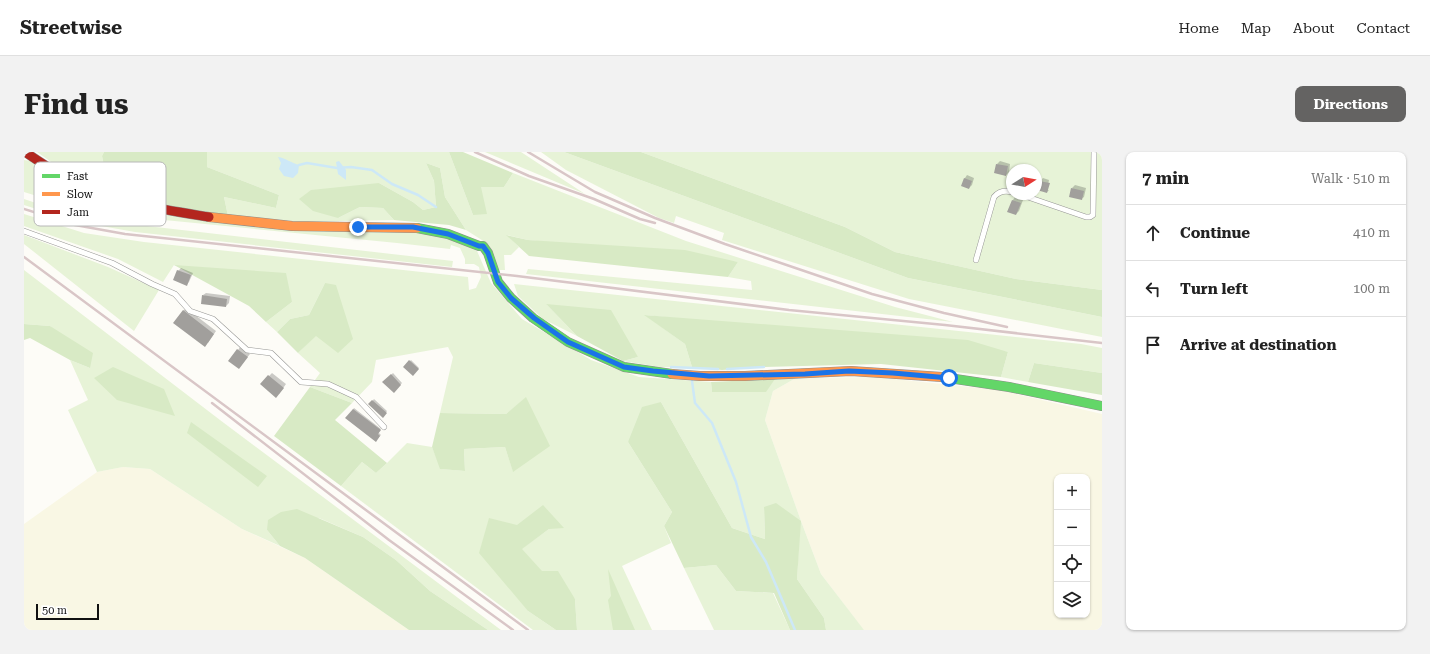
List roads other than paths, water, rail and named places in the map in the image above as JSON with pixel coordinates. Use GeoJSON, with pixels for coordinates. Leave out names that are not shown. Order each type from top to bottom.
{"type":"FeatureCollection","features":[{"type":"Feature","properties":{"kind":"street"},"geometry":{"type":"LineString","coordinates":[[25,152],[40,162]]}},
{"type":"Feature","properties":{"kind":"street"},"geometry":{"type":"LineString","coordinates":[[166,209],[222,219],[292,226],[413,227],[448,234],[479,246],[483,246],[488,253],[498,282],[511,298],[534,318],[568,342],[624,367],[709,376],[805,374],[849,371],[893,373],[1002,385],[1062,396],[1102,406]]}},
{"type":"Feature","properties":{"kind":"lane"},"geometry":{"type":"LineString","coordinates":[[1036,200],[1086,217],[1093,215],[1094,152]]}},
{"type":"Feature","properties":{"kind":"lane"},"geometry":{"type":"LineString","coordinates":[[976,260],[994,197],[997,193],[1006,191]]}},
{"type":"Feature","properties":{"kind":"lane"},"geometry":{"type":"LineString","coordinates":[[24,231],[112,263],[175,294],[190,311],[212,319],[248,350],[271,353],[301,382],[328,384],[356,397],[384,427]]}},
{"type":"Feature","properties":{"kind":"water"},"geometry":{"type":"Polygon","coordinates":[[[278,157],[284,158],[299,165],[298,173],[293,178],[284,176],[279,169],[281,163],[278,157]]]}},
{"type":"Feature","properties":{"kind":"water"},"geometry":{"type":"Polygon","coordinates":[[[339,161],[346,170],[346,180],[338,174],[336,162],[339,161]]]}},
{"type":"Feature","properties":{"kind":"waterway"},"geometry":{"type":"LineString","coordinates":[[299,165],[307,163],[337,168],[351,167],[372,170],[392,184],[418,195],[436,207]]}},
{"type":"Feature","properties":{"kind":"waterway"},"geometry":{"type":"LineString","coordinates":[[671,367],[718,369]]}},
{"type":"Feature","properties":{"kind":"waterway"},"geometry":{"type":"LineString","coordinates":[[727,369],[764,367]]}},
{"type":"Feature","properties":{"kind":"waterway"},"geometry":{"type":"LineString","coordinates":[[692,381],[695,403],[712,423],[736,482],[751,537],[766,562],[795,630]]}},
{"type":"Feature","properties":{"kind":"railway"},"geometry":{"type":"LineString","coordinates":[[475,152],[529,176],[594,199],[640,219],[655,223]]}},
{"type":"Feature","properties":{"kind":"railway"},"geometry":{"type":"LineString","coordinates":[[528,152],[595,192],[655,218],[725,244],[872,294],[944,313],[1007,327]]}},
{"type":"Feature","properties":{"kind":"railway"},"geometry":{"type":"LineString","coordinates":[[24,209],[34,212]]}},
{"type":"Feature","properties":{"kind":"railway"},"geometry":{"type":"LineString","coordinates":[[81,226],[125,234],[517,276],[789,310],[945,325],[1102,343]]}},
{"type":"Feature","properties":{"kind":"railway"},"geometry":{"type":"LineString","coordinates":[[24,257],[528,630]]}},
{"type":"Feature","properties":{"kind":"railway"},"geometry":{"type":"LineString","coordinates":[[212,403],[389,540],[513,630]]}}]}
